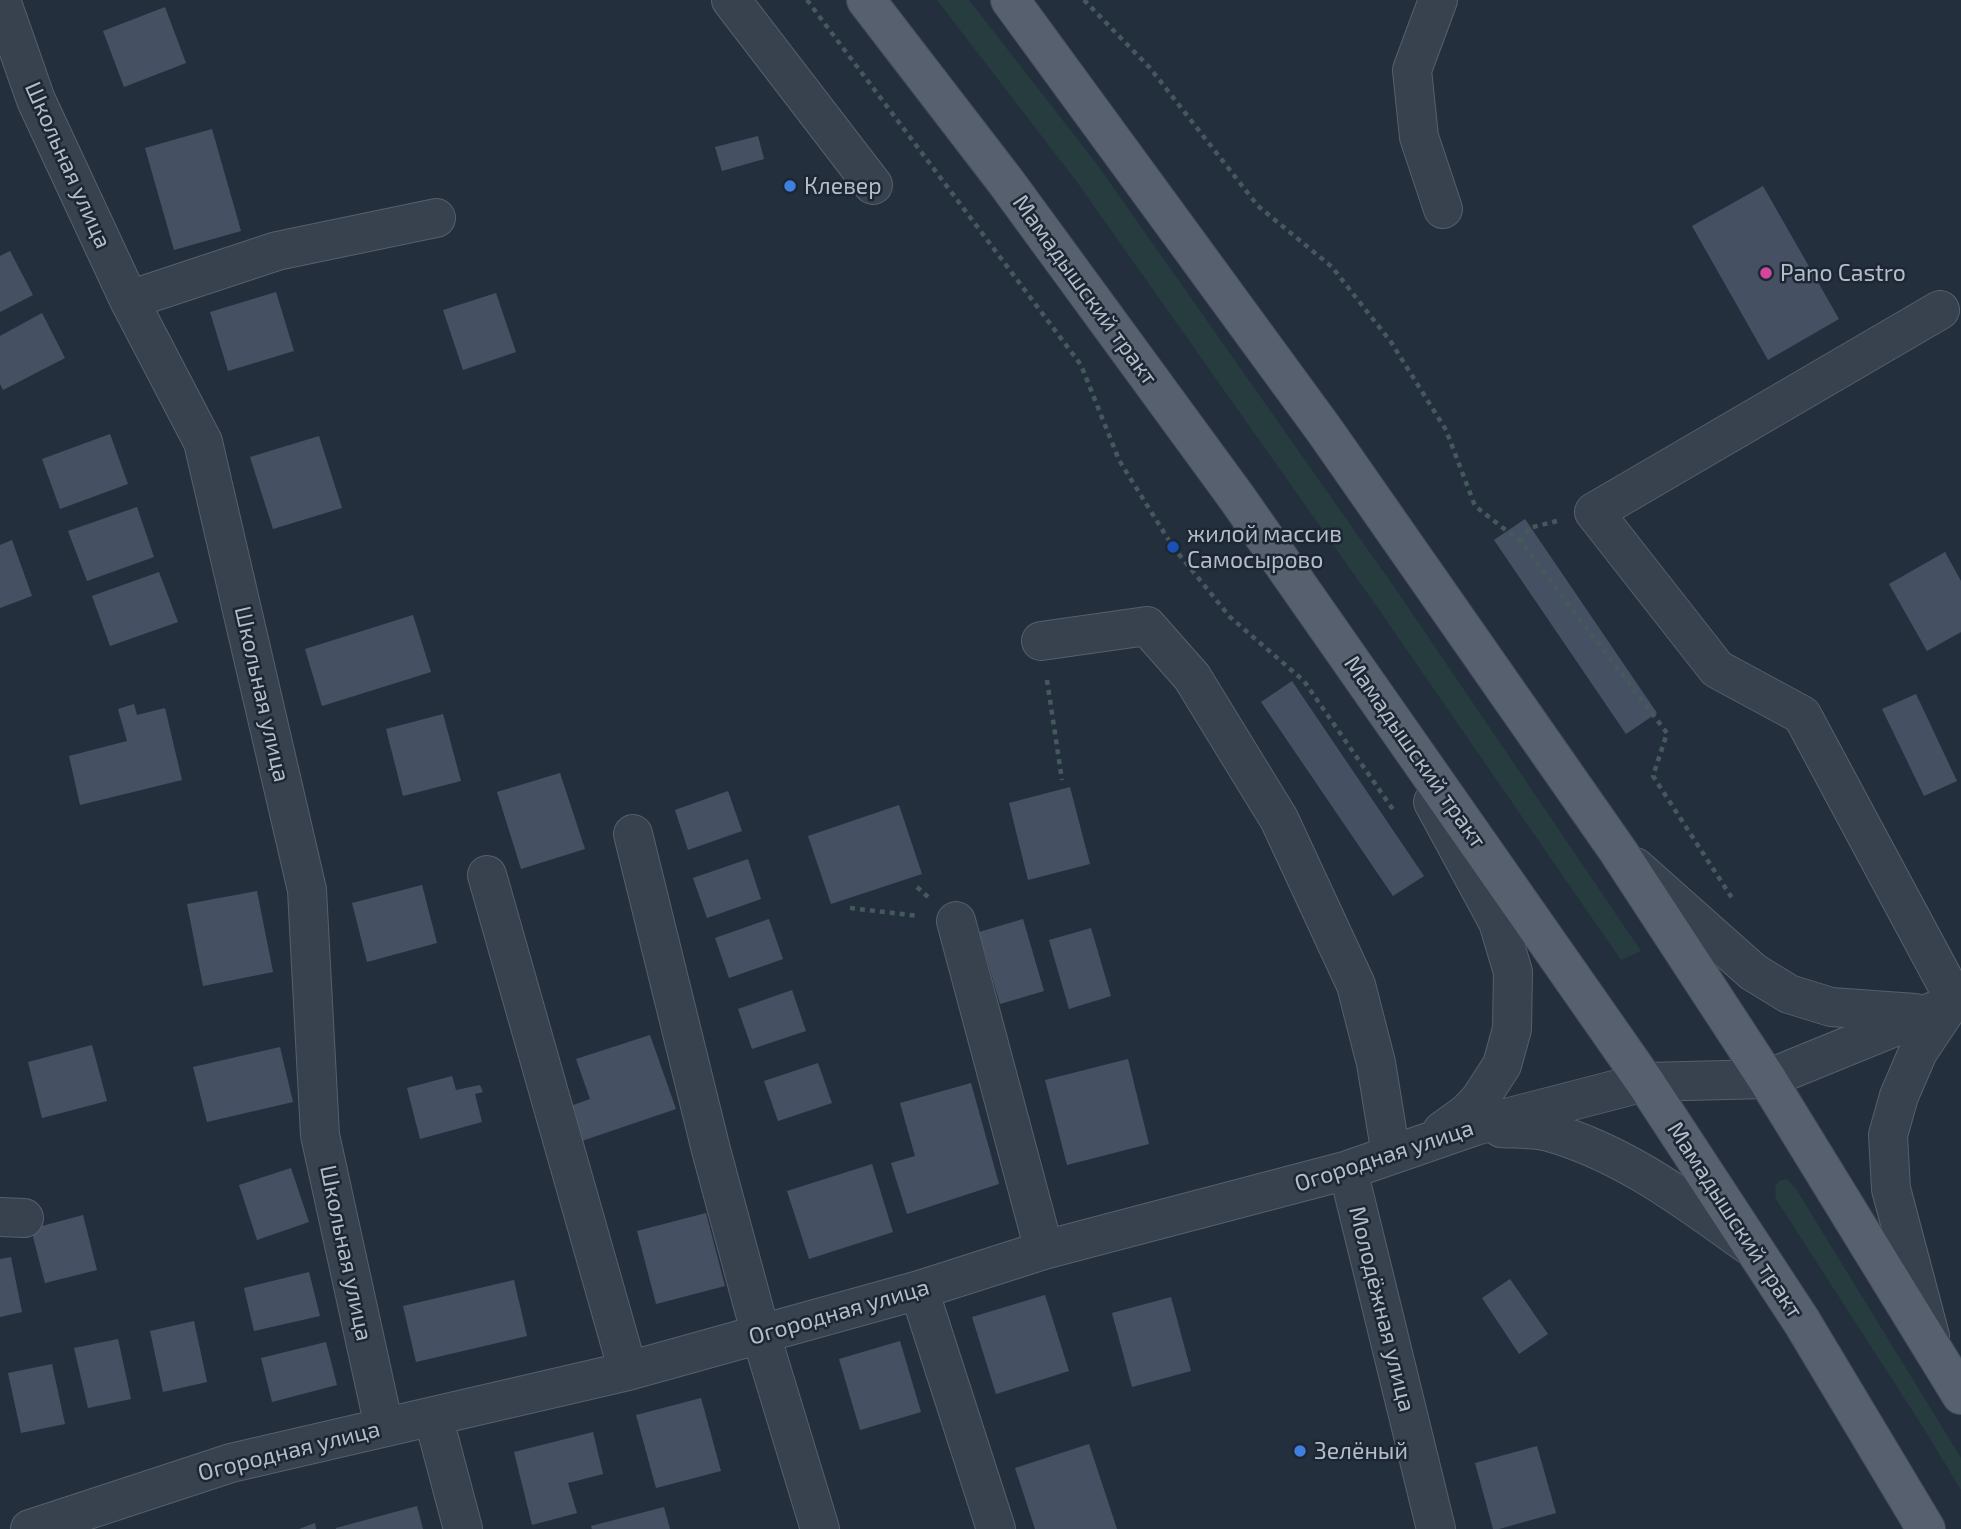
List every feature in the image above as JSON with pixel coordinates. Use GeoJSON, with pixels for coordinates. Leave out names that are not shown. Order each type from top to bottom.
{"type":"FeatureCollection","features":[{"type":"Feature","properties":{"kind":"main road","name":"Мамадышский тракт"},"geometry":{"type":"LineString","coordinates":[[866,0],[1006,182],[1237,498],[1644,1082],[1802,1322],[1926,1529]]}},
{"type":"Feature","properties":{"kind":"main road"},"geometry":{"type":"LineString","coordinates":[[1010,0],[1325,431],[1618,851],[1767,1079],[1961,1395]]}},
{"type":"Feature","properties":{"kind":"street","name":"Школьная улица"},"geometry":{"type":"LineString","coordinates":[[1,0],[36,100],[129,300],[203,442],[307,890],[320,1135],[384,1427]]}},
{"type":"Feature","properties":{"kind":"street"},"geometry":{"type":"LineString","coordinates":[[731,0],[873,185]]}},
{"type":"Feature","properties":{"kind":"street"},"geometry":{"type":"LineString","coordinates":[[1438,0],[1412,70],[1419,137],[1443,209]]}},
{"type":"Feature","properties":{"kind":"street"},"geometry":{"type":"LineString","coordinates":[[129,300],[276,251],[436,218]]}},
{"type":"Feature","properties":{"kind":"street"},"geometry":{"type":"LineString","coordinates":[[1940,310],[1594,512],[1717,668],[1802,715],[1948,1005]]}},
{"type":"Feature","properties":{"kind":"street"},"geometry":{"type":"LineString","coordinates":[[1041,641],[1147,626],[1192,677],[1279,819],[1356,985],[1376,1063],[1407,1150],[1467,1113],[1480,1099],[1502,1065],[1512,1029],[1513,972],[1498,922],[1377,698]]}},
{"type":"Feature","properties":{"kind":"street"},"geometry":{"type":"LineString","coordinates":[[633,834],[711,1150],[749,1338],[799,1529]]}},
{"type":"Feature","properties":{"kind":"street"},"geometry":{"type":"LineString","coordinates":[[1618,851],[1753,972],[1789,994],[1831,1007],[1948,1005]]}},
{"type":"Feature","properties":{"kind":"street"},"geometry":{"type":"LineString","coordinates":[[487,875],[628,1371]]}},
{"type":"Feature","properties":{"kind":"street"},"geometry":{"type":"LineString","coordinates":[[956,920],[1044,1250]]}},
{"type":"Feature","properties":{"kind":"street"},"geometry":{"type":"LineString","coordinates":[[1767,1079],[1948,1005]]}},
{"type":"Feature","properties":{"kind":"street"},"geometry":{"type":"LineString","coordinates":[[1934,1351],[1891,1189],[1888,1135],[1899,1096],[1918,1052],[1948,1005]]}},
{"type":"Feature","properties":{"kind":"street","name":"Огородная улица"},"geometry":{"type":"LineString","coordinates":[[30,1529],[231,1463],[628,1371],[919,1290],[1044,1250],[1348,1170],[1475,1126],[1644,1082],[1767,1079]]}},
{"type":"Feature","properties":{"kind":"street"},"geometry":{"type":"LineString","coordinates":[[1475,1126],[1547,1132],[1612,1155],[1670,1189],[1753,1248]]}},
{"type":"Feature","properties":{"kind":"street","name":"Молодёжная улица"},"geometry":{"type":"LineString","coordinates":[[1348,1170],[1436,1529]]}},
{"type":"Feature","properties":{"kind":"street"},"geometry":{"type":"LineString","coordinates":[[919,1290],[996,1529]]}},
{"type":"Feature","properties":{"kind":"street"},"geometry":{"type":"LineString","coordinates":[[749,1338],[820,1529]]}},
{"type":"Feature","properties":{"kind":"street"},"geometry":{"type":"LineString","coordinates":[[433,1416],[463,1529]]}},
{"type":"Feature","properties":{"kind":"path"},"geometry":{"type":"LineString","coordinates":[[807,0],[1081,365],[1119,460],[1173,547],[1230,617],[1304,681],[1392,808]]}},
{"type":"Feature","properties":{"kind":"path"},"geometry":{"type":"LineString","coordinates":[[1084,0],[1150,68],[1258,206],[1332,267],[1391,342],[1447,429],[1475,506],[1521,542],[1667,733],[1653,776],[1736,904]]}},
{"type":"Feature","properties":{"kind":"path"},"geometry":{"type":"LineString","coordinates":[[1041,641],[1062,780]]}},
{"type":"Feature","properties":{"kind":"path"},"geometry":{"type":"LineString","coordinates":[[850,908],[956,920]]}},
{"type":"Feature","properties":{"kind":"green space"},"geometry":{"type":"Polygon","coordinates":[[[937,0],[969,0],[1096,163],[1399,594],[1641,951],[1621,960],[1380,611],[1077,182],[937,0]]]}},
{"type":"Feature","properties":{"kind":"green space"},"geometry":{"type":"Polygon","coordinates":[[[1787,1179],[1796,1189],[1961,1458],[1961,1490],[1776,1199],[1775,1187],[1779,1181],[1787,1179]]]}},
{"type":"Feature","properties":{"kind":"building"},"geometry":{"type":"Polygon","coordinates":[[[165,7],[186,63],[124,87],[103,31],[165,7]]]}},
{"type":"Feature","properties":{"kind":"building"},"geometry":{"type":"Polygon","coordinates":[[[212,129],[241,231],[174,250],[145,148],[212,129]]]}},
{"type":"Feature","properties":{"kind":"building"},"geometry":{"type":"Polygon","coordinates":[[[758,136],[764,159],[722,171],[715,147],[758,136]]]}},
{"type":"Feature","properties":{"kind":"building","name":"Pano Castro"},"geometry":{"type":"Polygon","coordinates":[[[1763,186],[1839,319],[1768,360],[1692,226],[1763,186]]]}},
{"type":"Feature","properties":{"kind":"building"},"geometry":{"type":"Polygon","coordinates":[[[10,251],[33,295],[0,312],[0,256],[10,251]]]}},
{"type":"Feature","properties":{"kind":"building"},"geometry":{"type":"Polygon","coordinates":[[[276,292],[294,351],[228,371],[210,312],[276,292]]]}},
{"type":"Feature","properties":{"kind":"building"},"geometry":{"type":"Polygon","coordinates":[[[496,293],[516,352],[463,370],[443,310],[496,293]]]}},
{"type":"Feature","properties":{"kind":"building"},"geometry":{"type":"Polygon","coordinates":[[[42,313],[65,358],[3,390],[0,384],[0,336],[42,313]]]}},
{"type":"Feature","properties":{"kind":"building"},"geometry":{"type":"Polygon","coordinates":[[[110,434],[128,484],[60,509],[42,459],[110,434]]]}},
{"type":"Feature","properties":{"kind":"building"},"geometry":{"type":"Polygon","coordinates":[[[319,436],[342,508],[273,529],[250,457],[319,436]]]}},
{"type":"Feature","properties":{"kind":"building"},"geometry":{"type":"Polygon","coordinates":[[[137,507],[154,557],[87,581],[68,531],[137,507]]]}},
{"type":"Feature","properties":{"kind":"building"},"geometry":{"type":"Polygon","coordinates":[[[1525,519],[1657,713],[1626,734],[1494,540],[1525,519]]]}},
{"type":"Feature","properties":{"kind":"building"},"geometry":{"type":"Polygon","coordinates":[[[12,540],[32,596],[0,608],[0,545],[12,540]]]}},
{"type":"Feature","properties":{"kind":"building"},"geometry":{"type":"Polygon","coordinates":[[[1945,552],[1961,581],[1961,632],[1927,651],[1889,584],[1945,552]]]}},
{"type":"Feature","properties":{"kind":"building"},"geometry":{"type":"Polygon","coordinates":[[[159,572],[178,622],[110,646],[92,596],[159,572]]]}},
{"type":"Feature","properties":{"kind":"building"},"geometry":{"type":"Polygon","coordinates":[[[413,615],[431,672],[322,706],[305,649],[413,615]]]}},
{"type":"Feature","properties":{"kind":"building"},"geometry":{"type":"Polygon","coordinates":[[[1292,681],[1424,876],[1393,896],[1261,702],[1292,681]]]}},
{"type":"Feature","properties":{"kind":"building"},"geometry":{"type":"Polygon","coordinates":[[[1916,694],[1957,781],[1924,796],[1882,709],[1916,694]]]}},
{"type":"Feature","properties":{"kind":"building"},"geometry":{"type":"Polygon","coordinates":[[[134,704],[137,715],[165,708],[182,780],[80,805],[69,756],[127,741],[118,709],[134,704]]]}},
{"type":"Feature","properties":{"kind":"building"},"geometry":{"type":"Polygon","coordinates":[[[443,714],[461,781],[403,796],[386,729],[443,714]]]}},
{"type":"Feature","properties":{"kind":"building"},"geometry":{"type":"Polygon","coordinates":[[[560,773],[585,849],[521,869],[497,792],[560,773]]]}},
{"type":"Feature","properties":{"kind":"building"},"geometry":{"type":"Polygon","coordinates":[[[1070,787],[1090,864],[1028,880],[1009,803],[1070,787]]]}},
{"type":"Feature","properties":{"kind":"building"},"geometry":{"type":"Polygon","coordinates":[[[728,791],[742,831],[688,850],[675,810],[728,791]]]}},
{"type":"Feature","properties":{"kind":"building"},"geometry":{"type":"Polygon","coordinates":[[[899,805],[922,874],[831,904],[808,836],[899,805]]]}},
{"type":"Feature","properties":{"kind":"building"},"geometry":{"type":"Polygon","coordinates":[[[748,859],[761,899],[707,918],[693,878],[748,859]]]}},
{"type":"Feature","properties":{"kind":"building"},"geometry":{"type":"Polygon","coordinates":[[[422,885],[437,943],[367,962],[352,903],[422,885]]]}},
{"type":"Feature","properties":{"kind":"building"},"geometry":{"type":"Polygon","coordinates":[[[257,891],[273,972],[203,986],[187,904],[257,891]]]}},
{"type":"Feature","properties":{"kind":"building"},"geometry":{"type":"Polygon","coordinates":[[[769,919],[783,959],[729,978],[715,938],[769,919]]]}},
{"type":"Feature","properties":{"kind":"building"},"geometry":{"type":"Polygon","coordinates":[[[1023,919],[1044,991],[1000,1004],[979,932],[1023,919]]]}},
{"type":"Feature","properties":{"kind":"building"},"geometry":{"type":"Polygon","coordinates":[[[1091,928],[1111,996],[1069,1009],[1049,940],[1091,928]]]}},
{"type":"Feature","properties":{"kind":"building"},"geometry":{"type":"Polygon","coordinates":[[[792,990],[806,1031],[752,1049],[738,1009],[792,990]]]}},
{"type":"Feature","properties":{"kind":"building"},"geometry":{"type":"Polygon","coordinates":[[[650,1035],[676,1109],[573,1144],[562,1109],[590,1099],[576,1059],[650,1035]]]}},
{"type":"Feature","properties":{"kind":"building"},"geometry":{"type":"Polygon","coordinates":[[[92,1045],[107,1101],[42,1118],[28,1062],[92,1045]]]}},
{"type":"Feature","properties":{"kind":"building"},"geometry":{"type":"Polygon","coordinates":[[[280,1047],[293,1102],[207,1122],[193,1067],[280,1047]]]}},
{"type":"Feature","properties":{"kind":"building"},"geometry":{"type":"Polygon","coordinates":[[[1128,1059],[1149,1144],[1067,1165],[1045,1080],[1128,1059]]]}},
{"type":"Feature","properties":{"kind":"building"},"geometry":{"type":"Polygon","coordinates":[[[818,1063],[832,1103],[778,1121],[764,1081],[818,1063]]]}},
{"type":"Feature","properties":{"kind":"building"},"geometry":{"type":"Polygon","coordinates":[[[452,1076],[456,1090],[480,1085],[483,1092],[475,1094],[482,1122],[420,1139],[407,1088],[452,1076]]]}},
{"type":"Feature","properties":{"kind":"building"},"geometry":{"type":"Polygon","coordinates":[[[971,1083],[999,1184],[907,1214],[891,1163],[915,1156],[900,1103],[971,1083]]]}},
{"type":"Feature","properties":{"kind":"building"},"geometry":{"type":"Polygon","coordinates":[[[872,1164],[893,1232],[809,1259],[787,1191],[872,1164]]]}},
{"type":"Feature","properties":{"kind":"building"},"geometry":{"type":"Polygon","coordinates":[[[291,1168],[309,1222],[257,1240],[239,1185],[291,1168]]]}},
{"type":"Feature","properties":{"kind":"building"},"geometry":{"type":"Polygon","coordinates":[[[706,1213],[725,1286],[656,1304],[637,1231],[706,1213]]]}},
{"type":"Feature","properties":{"kind":"building"},"geometry":{"type":"Polygon","coordinates":[[[83,1215],[97,1270],[45,1283],[31,1229],[83,1215]]]}},
{"type":"Feature","properties":{"kind":"building"},"geometry":{"type":"Polygon","coordinates":[[[11,1257],[22,1312],[0,1317],[0,1259],[11,1257]]]}},
{"type":"Feature","properties":{"kind":"building"},"geometry":{"type":"Polygon","coordinates":[[[309,1272],[320,1316],[254,1331],[244,1288],[309,1272]]]}},
{"type":"Feature","properties":{"kind":"building"},"geometry":{"type":"Polygon","coordinates":[[[1510,1279],[1548,1334],[1519,1354],[1482,1298],[1510,1279]]]}},
{"type":"Feature","properties":{"kind":"building"},"geometry":{"type":"Polygon","coordinates":[[[514,1280],[527,1336],[416,1362],[403,1306],[514,1280]]]}},
{"type":"Feature","properties":{"kind":"building"},"geometry":{"type":"Polygon","coordinates":[[[1045,1295],[1069,1371],[996,1394],[972,1317],[1045,1295]]]}},
{"type":"Feature","properties":{"kind":"building"},"geometry":{"type":"Polygon","coordinates":[[[1171,1297],[1191,1371],[1132,1387],[1112,1313],[1171,1297]]]}},
{"type":"Feature","properties":{"kind":"building"},"geometry":{"type":"Polygon","coordinates":[[[194,1321],[207,1382],[163,1392],[150,1331],[194,1321]]]}},
{"type":"Feature","properties":{"kind":"building"},"geometry":{"type":"Polygon","coordinates":[[[118,1339],[131,1399],[88,1408],[74,1348],[118,1339]]]}},
{"type":"Feature","properties":{"kind":"building"},"geometry":{"type":"Polygon","coordinates":[[[900,1341],[921,1412],[860,1430],[839,1359],[900,1341]]]}},
{"type":"Feature","properties":{"kind":"building"},"geometry":{"type":"Polygon","coordinates":[[[326,1342],[337,1385],[272,1402],[261,1358],[326,1342]]]}},
{"type":"Feature","properties":{"kind":"building"},"geometry":{"type":"Polygon","coordinates":[[[52,1364],[65,1424],[21,1433],[8,1373],[52,1364]]]}},
{"type":"Feature","properties":{"kind":"building"},"geometry":{"type":"Polygon","coordinates":[[[701,1398],[721,1471],[656,1488],[636,1415],[701,1398]]]}},
{"type":"Feature","properties":{"kind":"building"},"geometry":{"type":"Polygon","coordinates":[[[593,1432],[603,1474],[568,1483],[577,1513],[532,1525],[514,1452],[593,1432]]]}},
{"type":"Feature","properties":{"kind":"building"},"geometry":{"type":"Polygon","coordinates":[[[1089,1444],[1117,1529],[1035,1529],[1015,1468],[1089,1444]]]}},
{"type":"Feature","properties":{"kind":"building"},"geometry":{"type":"Polygon","coordinates":[[[1537,1446],[1556,1513],[1493,1529],[1475,1463],[1537,1446]]]}},
{"type":"Feature","properties":{"kind":"building"},"geometry":{"type":"Polygon","coordinates":[[[417,1506],[423,1529],[336,1529],[336,1528],[417,1506]]]}},
{"type":"Feature","properties":{"kind":"building"},"geometry":{"type":"Polygon","coordinates":[[[664,1507],[670,1529],[592,1529],[591,1526],[664,1507]]]}},
{"type":"Feature","properties":{"kind":"building"},"geometry":{"type":"Polygon","coordinates":[[[315,1523],[316,1529],[299,1529],[315,1523]]]}},
{"type":"Feature","properties":{"kind":"place","name":"Клевер"},"geometry":{"type":"Point","coordinates":[790,186]}},
{"type":"Feature","properties":{"kind":"place","name":"Pano Castro"},"geometry":{"type":"Point","coordinates":[1766,273]}},
{"type":"Feature","properties":{"kind":"place","name":"жилой массив Самосырово"},"geometry":{"type":"Point","coordinates":[1173,547]}},
{"type":"Feature","properties":{"kind":"place","name":"Зелёный"},"geometry":{"type":"Point","coordinates":[1300,1451]}}]}
